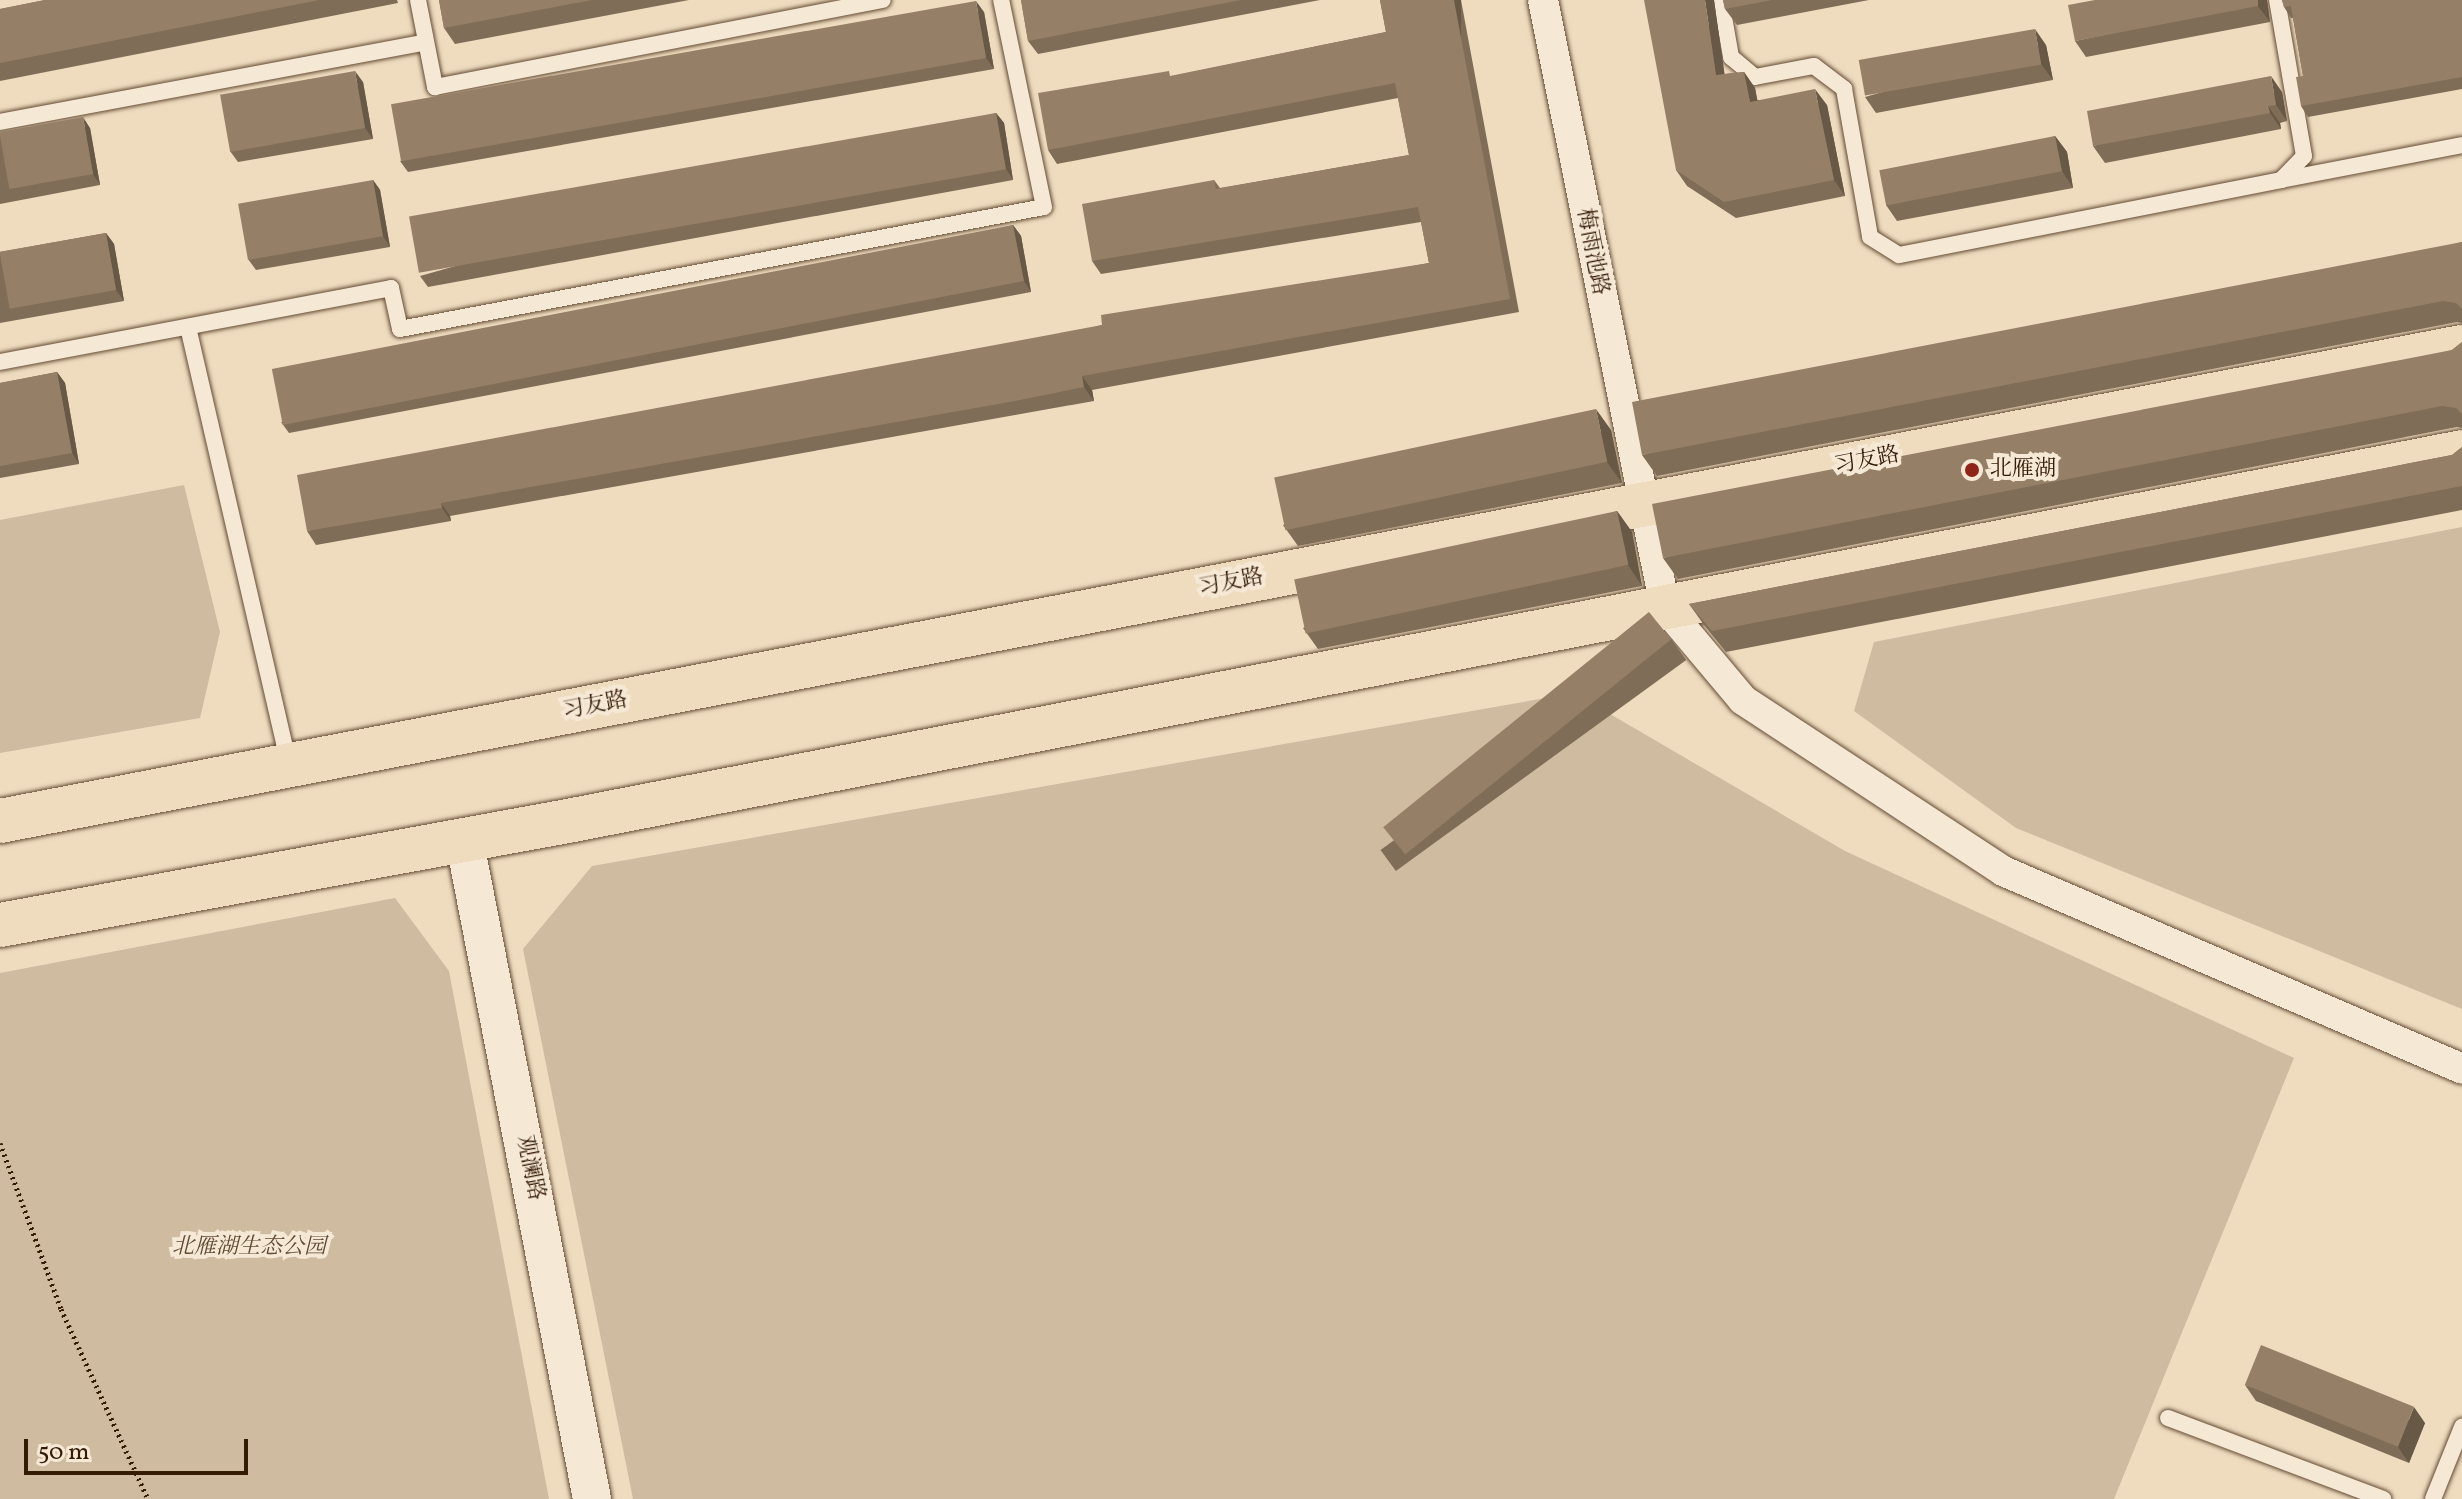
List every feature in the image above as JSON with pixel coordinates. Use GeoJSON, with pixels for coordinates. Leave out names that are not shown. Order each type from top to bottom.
{"type":"FeatureCollection","features":[{"type":"Feature","properties":{"kind":"main road","name":"习友路"},"geometry":{"type":"LineString","coordinates":[[0,821],[2462,347]]}},
{"type":"Feature","properties":{"kind":"main road"},"geometry":{"type":"LineString","coordinates":[[0,925],[2462,452]]}},
{"type":"Feature","properties":{"kind":"street","name":"梅雨池路"},"geometry":{"type":"LineString","coordinates":[[1543,0],[1641,504],[1665,607]]}},
{"type":"Feature","properties":{"kind":"street"},"geometry":{"type":"LineString","coordinates":[[1665,607],[1743,700],[2003,871],[2462,1069]]}},
{"type":"Feature","properties":{"kind":"street","name":"观澜路"},"geometry":{"type":"LineString","coordinates":[[464,838],[592,1499]]}},
{"type":"Feature","properties":{"kind":"lane"},"geometry":{"type":"LineString","coordinates":[[418,0],[435,87],[883,0]]}},
{"type":"Feature","properties":{"kind":"lane"},"geometry":{"type":"LineString","coordinates":[[0,362],[391,288],[400,329],[1044,207],[1001,0]]}},
{"type":"Feature","properties":{"kind":"lane"},"geometry":{"type":"LineString","coordinates":[[1721,0],[1731,57],[1755,77],[1814,66],[1844,89],[1870,237],[1899,255],[2462,145]]}},
{"type":"Feature","properties":{"kind":"lane"},"geometry":{"type":"LineString","coordinates":[[2277,0],[2304,156],[2281,180]]}},
{"type":"Feature","properties":{"kind":"lane"},"geometry":{"type":"LineString","coordinates":[[0,122],[426,42]]}},
{"type":"Feature","properties":{"kind":"lane"},"geometry":{"type":"LineString","coordinates":[[188,327],[289,765]]}},
{"type":"Feature","properties":{"kind":"lane"},"geometry":{"type":"LineString","coordinates":[[2168,1418],[2383,1499]]}},
{"type":"Feature","properties":{"kind":"lane"},"geometry":{"type":"LineString","coordinates":[[2433,1499],[2462,1427]]}},
{"type":"Feature","properties":{"kind":"path"},"geometry":{"type":"LineString","coordinates":[[0,1143],[61,1309],[148,1499]]}},
{"type":"Feature","properties":{"kind":"green space"},"geometry":{"type":"Polygon","coordinates":[[[184,485],[220,632],[200,718],[0,753],[0,520],[184,485]]]}},
{"type":"Feature","properties":{"kind":"green space"},"geometry":{"type":"Polygon","coordinates":[[[2462,527],[2462,1009],[2016,828],[1854,711],[1874,642],[2462,527]]]}},
{"type":"Feature","properties":{"kind":"green space"},"geometry":{"type":"Polygon","coordinates":[[[1574,693],[1845,851],[2294,1058],[2114,1499],[633,1499],[523,949],[592,866],[1574,693]]]}},
{"type":"Feature","properties":{"kind":"green space","name":"北雁湖生态公园"},"geometry":{"type":"Polygon","coordinates":[[[395,898],[449,971],[549,1499],[0,1499],[0,973],[395,898]]]}},
{"type":"Feature","properties":{"kind":"building"},"geometry":{"type":"Polygon","coordinates":[[[45,0],[319,0],[0,63],[0,9],[45,0]]]}},
{"type":"Feature","properties":{"kind":"building"},"geometry":{"type":"Polygon","coordinates":[[[439,0],[592,0],[444,28],[439,0]]]}},
{"type":"Feature","properties":{"kind":"building"},"geometry":{"type":"Polygon","coordinates":[[[1021,0],[1241,0],[1028,41],[1021,0]]]}},
{"type":"Feature","properties":{"kind":"building"},"geometry":{"type":"Polygon","coordinates":[[[1380,0],[1454,0],[1510,299],[1082,376],[1084,387],[1015,401],[441,503],[442,508],[307,531],[297,475],[1102,325],[1101,315],[1429,263],[1418,207],[1092,261],[1082,204],[1214,180],[1216,189],[1409,155],[1395,83],[1048,150],[1038,93],[1169,71],[1170,76],[1386,32],[1380,0]]]}},
{"type":"Feature","properties":{"kind":"building"},"geometry":{"type":"Polygon","coordinates":[[[1644,0],[1705,0],[1716,75],[1744,72],[1750,102],[1815,89],[1834,180],[1724,202],[1676,170],[1644,0]]]}},
{"type":"Feature","properties":{"kind":"building"},"geometry":{"type":"Polygon","coordinates":[[[1723,0],[1772,0],[1725,9],[1723,0]]]}},
{"type":"Feature","properties":{"kind":"building"},"geometry":{"type":"Polygon","coordinates":[[[2095,0],[2258,0],[2258,6],[2075,41],[2068,5],[2095,0]]]}},
{"type":"Feature","properties":{"kind":"building"},"geometry":{"type":"Polygon","coordinates":[[[2282,0],[2462,0],[2462,77],[2301,106],[2296,77],[2303,76],[2291,6],[2284,7],[2282,0]]]}},
{"type":"Feature","properties":{"kind":"building"},"geometry":{"type":"Polygon","coordinates":[[[976,1],[986,58],[401,161],[391,104],[976,1]]]}},
{"type":"Feature","properties":{"kind":"building"},"geometry":{"type":"Polygon","coordinates":[[[2035,29],[2041,64],[1865,96],[1859,60],[2035,29]]]}},
{"type":"Feature","properties":{"kind":"building"},"geometry":{"type":"Polygon","coordinates":[[[355,71],[365,128],[230,152],[220,95],[355,71]]]}},
{"type":"Feature","properties":{"kind":"building"},"geometry":{"type":"Polygon","coordinates":[[[2271,76],[2276,105],[2268,106],[2270,113],[2093,146],[2087,111],[2271,76]]]}},
{"type":"Feature","properties":{"kind":"building"},"geometry":{"type":"Polygon","coordinates":[[[996,113],[1006,169],[419,273],[409,216],[996,113]]]}},
{"type":"Feature","properties":{"kind":"building"},"geometry":{"type":"Polygon","coordinates":[[[83,117],[93,174],[9,189],[0,132],[83,117]]]}},
{"type":"Feature","properties":{"kind":"building"},"geometry":{"type":"Polygon","coordinates":[[[2055,136],[2062,171],[1886,205],[1879,170],[2055,136]]]}},
{"type":"Feature","properties":{"kind":"building"},"geometry":{"type":"Polygon","coordinates":[[[373,180],[383,236],[248,260],[238,204],[373,180]]]}},
{"type":"Feature","properties":{"kind":"building"},"geometry":{"type":"Polygon","coordinates":[[[1013,225],[1024,281],[283,425],[272,369],[1013,225]]]}},
{"type":"Feature","properties":{"kind":"building"},"geometry":{"type":"Polygon","coordinates":[[[106,233],[116,290],[10,309],[0,252],[106,233]]]}},
{"type":"Feature","properties":{"kind":"building"},"geometry":{"type":"Polygon","coordinates":[[[2462,242],[2462,309],[2456,303],[2443,301],[1642,455],[1632,402],[2462,242]]]}},
{"type":"Feature","properties":{"kind":"building"},"geometry":{"type":"Polygon","coordinates":[[[2462,342],[2462,414],[2456,408],[2442,406],[1663,558],[1652,504],[2452,350],[2462,342]]]}},
{"type":"Feature","properties":{"kind":"building"},"geometry":{"type":"Polygon","coordinates":[[[57,372],[72,453],[0,466],[0,383],[57,372]]]}},
{"type":"Feature","properties":{"kind":"building"},"geometry":{"type":"Polygon","coordinates":[[[1596,409],[1607,462],[1285,530],[1274,477],[1596,409]]]}},
{"type":"Feature","properties":{"kind":"building"},"geometry":{"type":"Polygon","coordinates":[[[2462,447],[2462,486],[1712,631],[1689,604],[2452,455],[2462,447]]]}},
{"type":"Feature","properties":{"kind":"building"},"geometry":{"type":"Polygon","coordinates":[[[1617,511],[1628,565],[1306,633],[1294,580],[1617,511]]]}},
{"type":"Feature","properties":{"kind":"building"},"geometry":{"type":"Polygon","coordinates":[[[1649,612],[1671,639],[1405,854],[1383,827],[1649,612]]]}},
{"type":"Feature","properties":{"kind":"building"},"geometry":{"type":"Polygon","coordinates":[[[2261,1345],[2414,1407],[2398,1447],[2245,1385],[2261,1345]]]}},
{"type":"Feature","properties":{"kind":"place","name":"北雁湖"},"geometry":{"type":"Point","coordinates":[1972,470]}}]}
